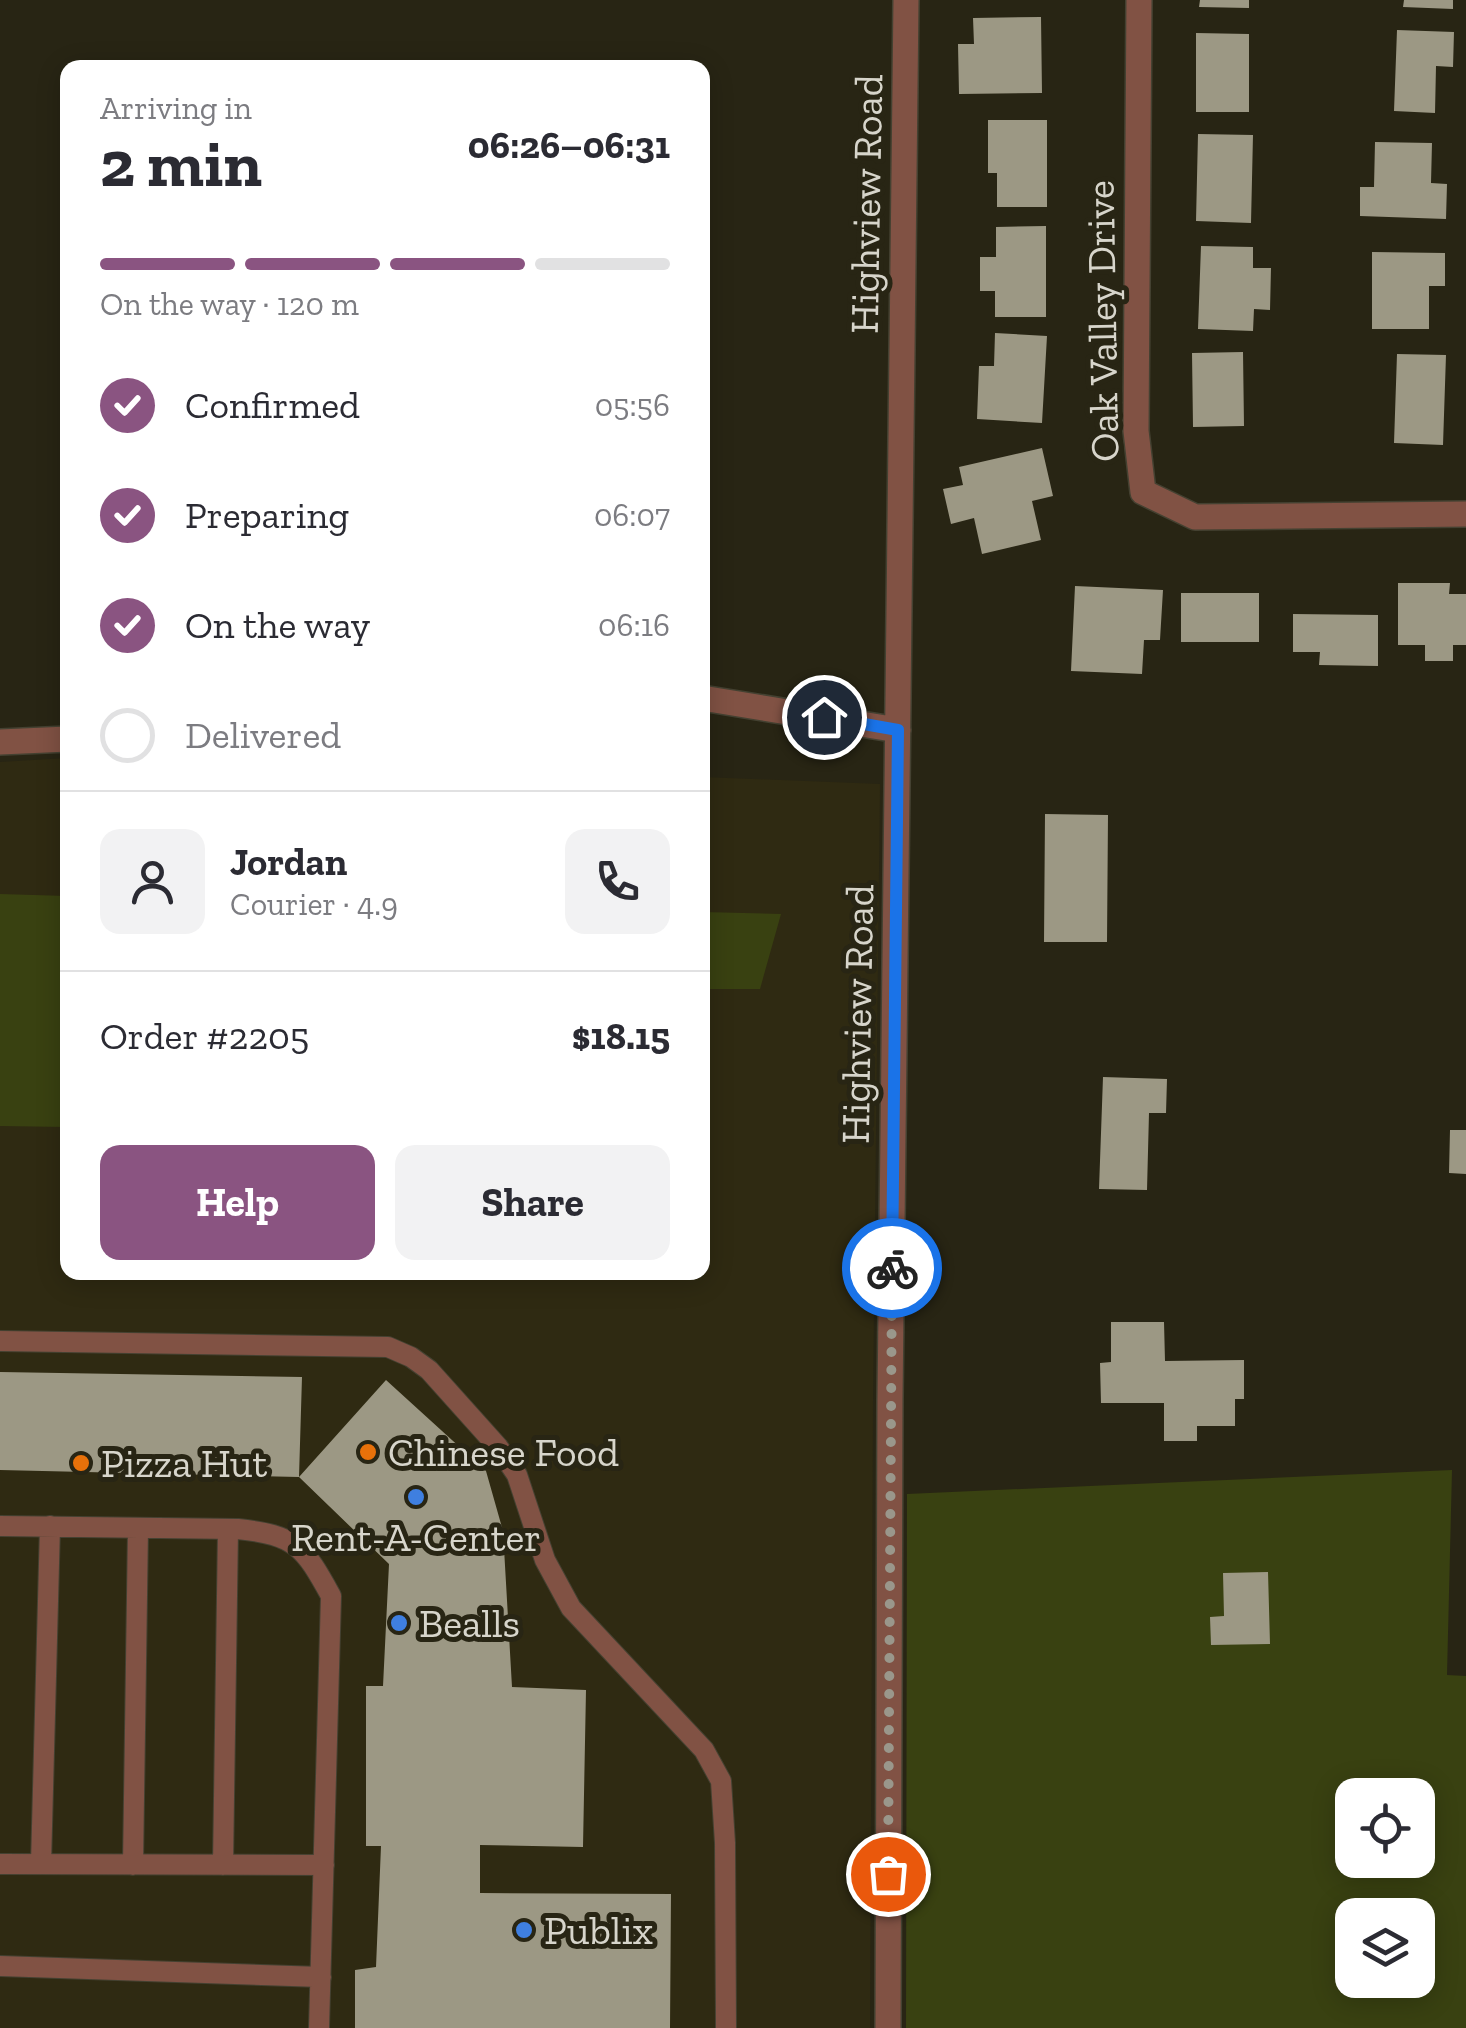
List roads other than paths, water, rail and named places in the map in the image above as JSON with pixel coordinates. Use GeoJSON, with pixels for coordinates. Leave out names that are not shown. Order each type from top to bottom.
{"type":"FeatureCollection","features":[{"type":"Feature","properties":{"kind":"street","name":"Highview Road"},"geometry":{"type":"LineString","coordinates":[[888,2028],[890,1399],[906,0]]}},
{"type":"Feature","properties":{"kind":"street","name":"Oak Valley Drive"},"geometry":{"type":"LineString","coordinates":[[1140,0],[1136,431],[1142,492],[1196,517],[1466,514]]}},
{"type":"Feature","properties":{"kind":"street"},"geometry":{"type":"LineString","coordinates":[[710,699],[898,730]]}},
{"type":"Feature","properties":{"kind":"street"},"geometry":{"type":"LineString","coordinates":[[0,742],[60,738]]}},
{"type":"Feature","properties":{"kind":"lane"},"geometry":{"type":"LineString","coordinates":[[0,1341],[388,1347],[412,1357],[429,1370],[498,1447],[517,1476],[545,1560],[572,1608],[704,1750],[721,1781],[726,2028]]}},
{"type":"Feature","properties":{"kind":"lane"},"geometry":{"type":"LineString","coordinates":[[0,1526],[271,1533],[297,1544],[316,1568],[332,1596],[319,2028]]}},
{"type":"Feature","properties":{"kind":"lane"},"geometry":{"type":"LineString","coordinates":[[41,1864],[50,1526]]}},
{"type":"Feature","properties":{"kind":"lane"},"geometry":{"type":"LineString","coordinates":[[133,1865],[138,1528]]}},
{"type":"Feature","properties":{"kind":"lane"},"geometry":{"type":"LineString","coordinates":[[223,1866],[228,1529]]}},
{"type":"Feature","properties":{"kind":"lane"},"geometry":{"type":"LineString","coordinates":[[0,1864],[324,1866]]}},
{"type":"Feature","properties":{"kind":"lane"},"geometry":{"type":"LineString","coordinates":[[0,1966],[321,1978]]}},
{"type":"Feature","properties":{"kind":"place","name":"Chinese Food"},"geometry":{"type":"Point","coordinates":[368,1452]}},
{"type":"Feature","properties":{"kind":"place","name":"Pizza Hut"},"geometry":{"type":"Point","coordinates":[81,1463]}},
{"type":"Feature","properties":{"kind":"place","name":"Rent-A-Center"},"geometry":{"type":"Point","coordinates":[416,1497]}},
{"type":"Feature","properties":{"kind":"place","name":"Bealls"},"geometry":{"type":"Point","coordinates":[399,1623]}},
{"type":"Feature","properties":{"kind":"place","name":"Publix"},"geometry":{"type":"Point","coordinates":[524,1930]}}]}
